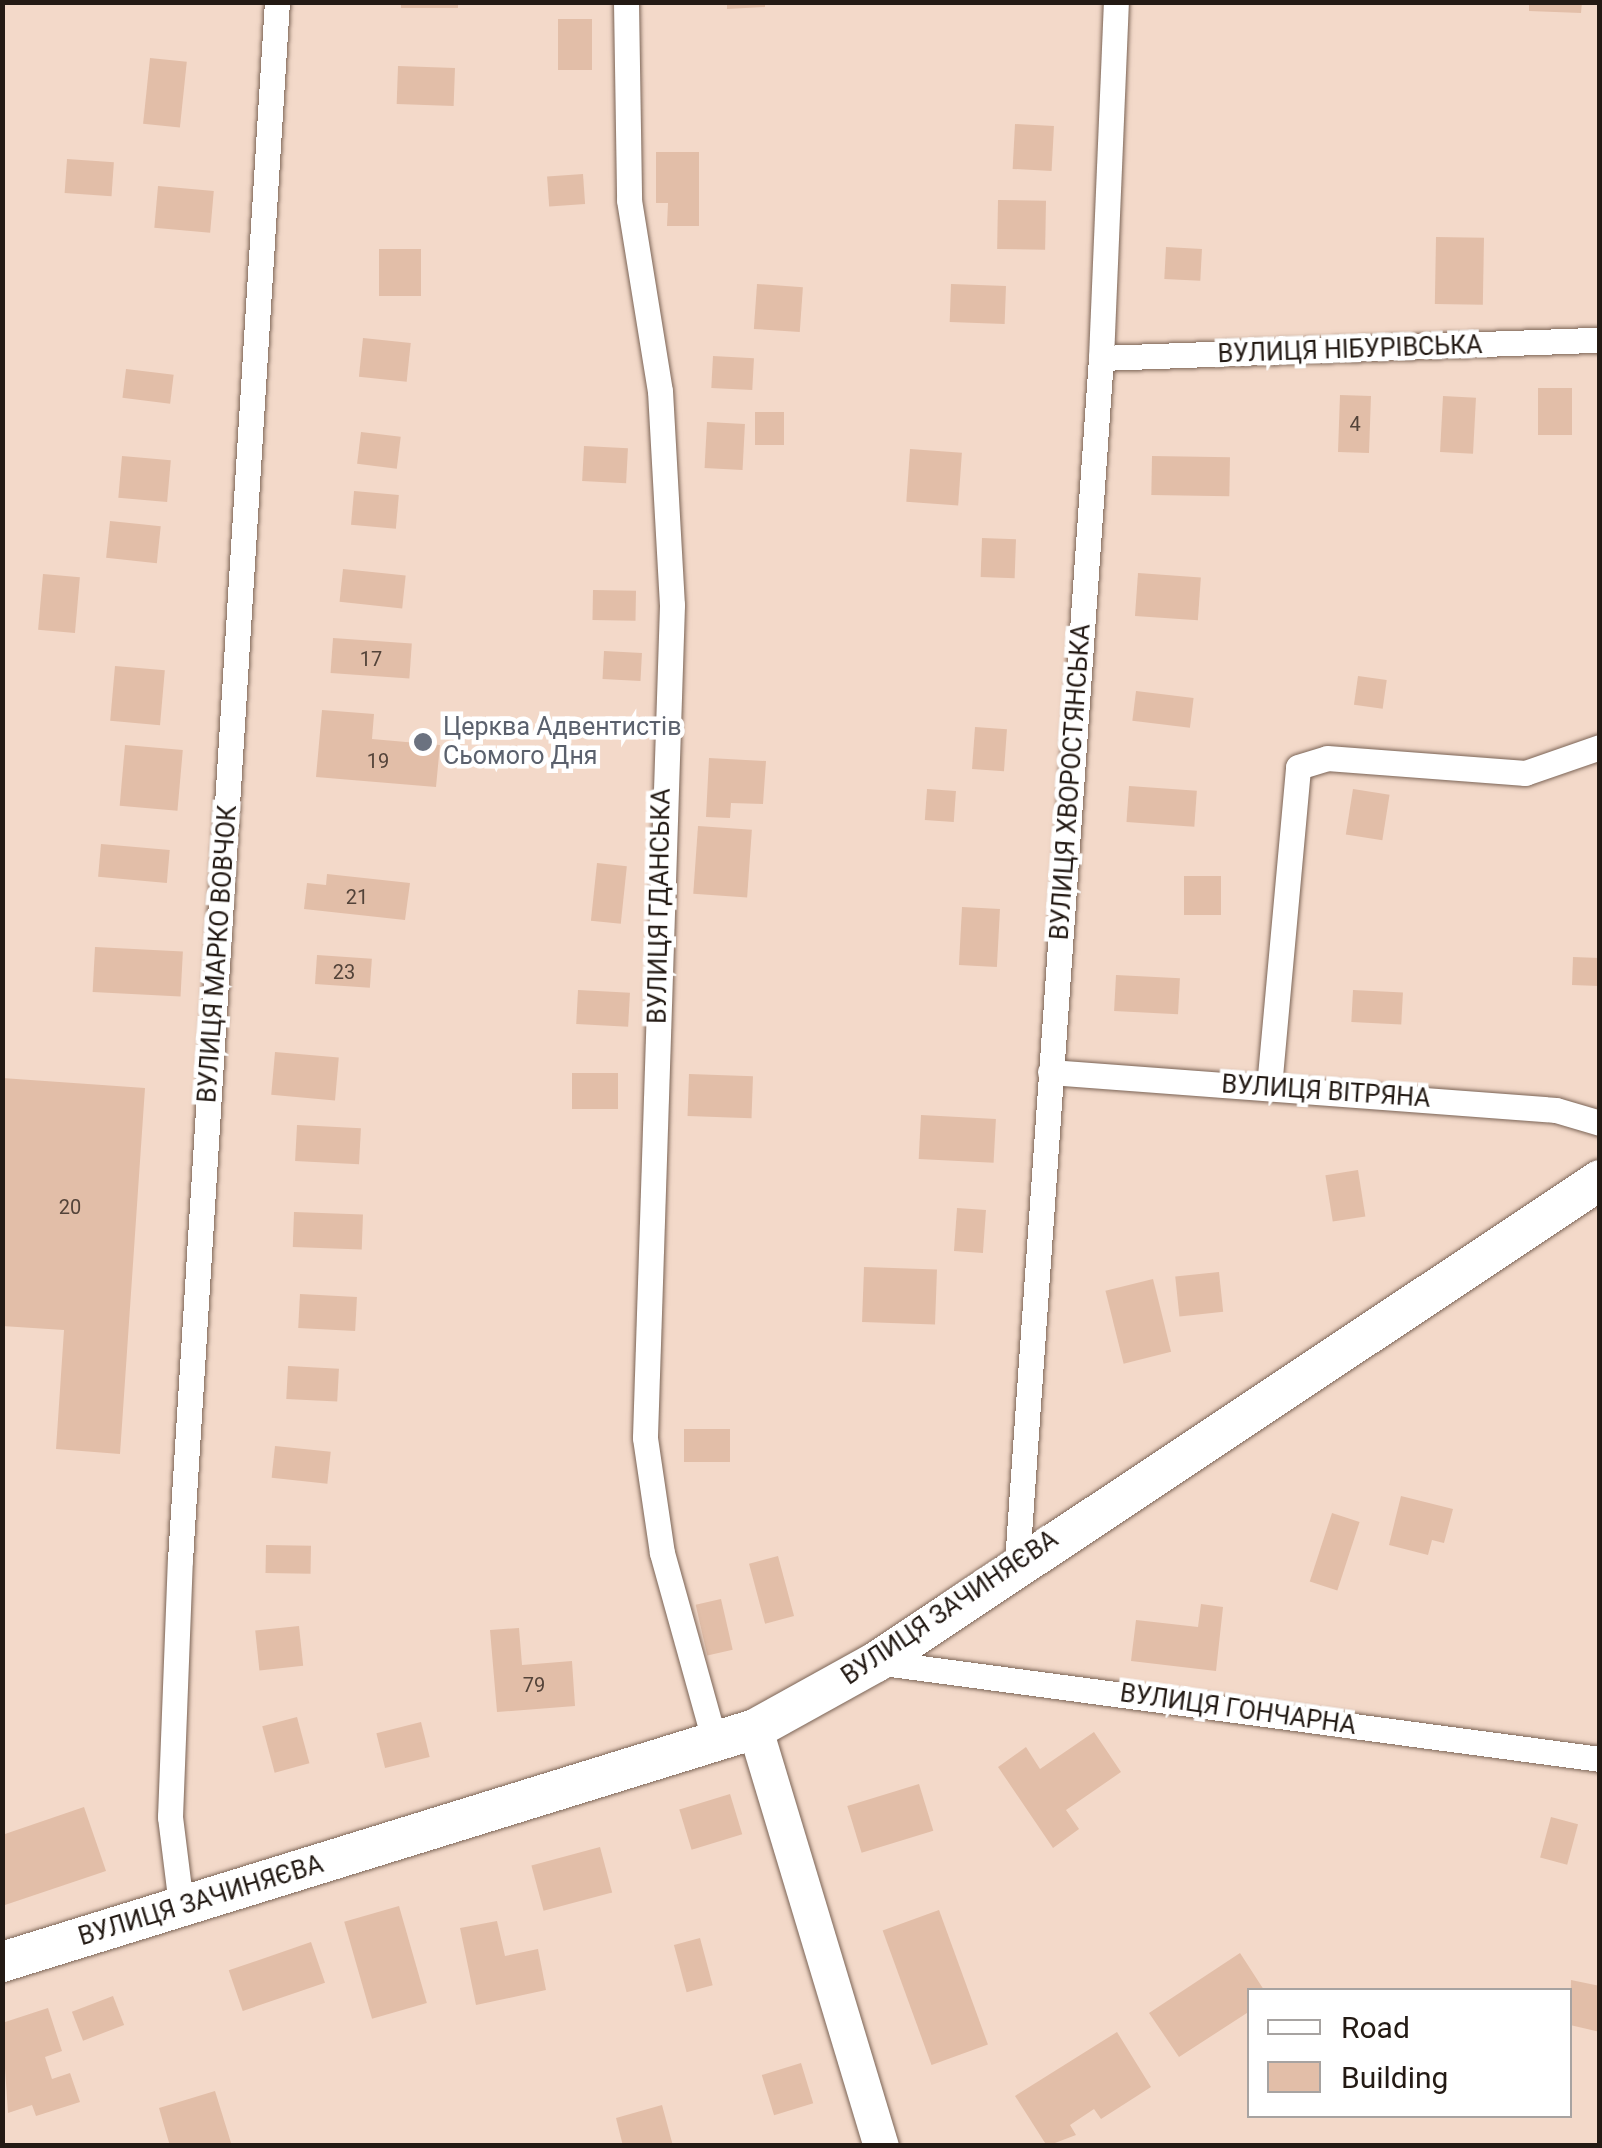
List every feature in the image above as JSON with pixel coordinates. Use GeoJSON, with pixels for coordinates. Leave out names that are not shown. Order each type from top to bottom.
{"type":"FeatureCollection","features":[{"type":"Feature","properties":{"kind":"main road","name":"ВУЛИЦЯ ЗАЧИНЯЄВА"},"geometry":{"type":"LineString","coordinates":[[2,1962],[755,1730],[876,1662],[1017,1562],[1600,1180]]}},
{"type":"Feature","properties":{"kind":"street","name":"ВУЛИЦЯ МАРКО ВОВЧОК"},"geometry":{"type":"LineString","coordinates":[[182,1905],[170,1817],[179,1578],[276,2]]}},
{"type":"Feature","properties":{"kind":"street","name":"ВУЛИЦЯ ГДАНСЬКА"},"geometry":{"type":"LineString","coordinates":[[626,2],[629,200],[660,391],[672,605],[645,1438],[662,1553],[715,1744]]}},
{"type":"Feature","properties":{"kind":"street","name":"ВУЛИЦЯ ХВОРОСТЯНСЬКА"},"geometry":{"type":"LineString","coordinates":[[1017,1562],[1101,358],[1116,2]]}},
{"type":"Feature","properties":{"kind":"street","name":"ВУЛИЦЯ НІБУРІВСЬКА"},"geometry":{"type":"LineString","coordinates":[[1101,358],[1600,340]]}},
{"type":"Feature","properties":{"kind":"street"},"geometry":{"type":"LineString","coordinates":[[1270,1086],[1298,767],[1326,758],[1525,772],[1600,747]]}},
{"type":"Feature","properties":{"kind":"street","name":"ВУЛИЦЯ ВІТРЯНА"},"geometry":{"type":"LineString","coordinates":[[1050,1072],[1556,1110],[1600,1124]]}},
{"type":"Feature","properties":{"kind":"street","name":"ВУЛИЦЯ ГОНЧАРНА"},"geometry":{"type":"LineString","coordinates":[[876,1662],[1600,1759]]}},
{"type":"Feature","properties":{"kind":"street"},"geometry":{"type":"LineString","coordinates":[[755,1730],[881,2146]]}},
{"type":"Feature","properties":{"kind":"building"},"geometry":{"type":"Polygon","coordinates":[[[401,2],[458,2],[458,8],[401,8],[401,2]]]}},
{"type":"Feature","properties":{"kind":"building"},"geometry":{"type":"Polygon","coordinates":[[[727,2],[765,2],[765,7],[727,9],[727,2]]]}},
{"type":"Feature","properties":{"kind":"building"},"geometry":{"type":"Polygon","coordinates":[[[1529,2],[1582,2],[1581,13],[1529,11],[1529,2]]]}},
{"type":"Feature","properties":{"kind":"building"},"geometry":{"type":"Polygon","coordinates":[[[558,19],[592,19],[592,70],[558,70],[558,19]]]}},
{"type":"Feature","properties":{"kind":"building"},"geometry":{"type":"Polygon","coordinates":[[[150,58],[187,62],[180,128],[143,124],[150,58]]]}},
{"type":"Feature","properties":{"kind":"building"},"geometry":{"type":"Polygon","coordinates":[[[398,66],[455,68],[454,106],[397,104],[398,66]]]}},
{"type":"Feature","properties":{"kind":"building"},"geometry":{"type":"Polygon","coordinates":[[[1015,124],[1054,126],[1052,171],[1013,169],[1015,124]]]}},
{"type":"Feature","properties":{"kind":"building"},"geometry":{"type":"Polygon","coordinates":[[[656,152],[699,152],[699,226],[667,226],[668,203],[656,203],[656,152]]]}},
{"type":"Feature","properties":{"kind":"building"},"geometry":{"type":"Polygon","coordinates":[[[67,159],[114,162],[112,196],[65,193],[67,159]]]}},
{"type":"Feature","properties":{"kind":"building"},"geometry":{"type":"Polygon","coordinates":[[[583,174],[585,204],[549,206],[547,177],[583,174]]]}},
{"type":"Feature","properties":{"kind":"building"},"geometry":{"type":"Polygon","coordinates":[[[158,186],[214,191],[210,233],[154,228],[158,186]]]}},
{"type":"Feature","properties":{"kind":"building"},"geometry":{"type":"Polygon","coordinates":[[[998,200],[1046,201],[1045,250],[997,249],[998,200]]]}},
{"type":"Feature","properties":{"kind":"building"},"geometry":{"type":"Polygon","coordinates":[[[1436,237],[1484,238],[1483,305],[1435,304],[1436,237]]]}},
{"type":"Feature","properties":{"kind":"building"},"geometry":{"type":"Polygon","coordinates":[[[1166,247],[1202,249],[1200,281],[1164,279],[1166,247]]]}},
{"type":"Feature","properties":{"kind":"building"},"geometry":{"type":"Polygon","coordinates":[[[379,249],[421,249],[421,296],[379,296],[379,249]]]}},
{"type":"Feature","properties":{"kind":"building"},"geometry":{"type":"Polygon","coordinates":[[[757,284],[803,287],[800,332],[754,329],[757,284]]]}},
{"type":"Feature","properties":{"kind":"building"},"geometry":{"type":"Polygon","coordinates":[[[951,284],[1006,286],[1005,324],[950,322],[951,284]]]}},
{"type":"Feature","properties":{"kind":"building"},"geometry":{"type":"Polygon","coordinates":[[[363,338],[411,343],[407,382],[359,377],[363,338]]]}},
{"type":"Feature","properties":{"kind":"building"},"geometry":{"type":"Polygon","coordinates":[[[713,356],[754,358],[752,390],[711,388],[713,356]]]}},
{"type":"Feature","properties":{"kind":"building"},"geometry":{"type":"Polygon","coordinates":[[[126,369],[174,375],[170,404],[122,398],[126,369]]]}},
{"type":"Feature","properties":{"kind":"building"},"geometry":{"type":"Polygon","coordinates":[[[1538,388],[1572,388],[1572,435],[1538,435],[1538,388]]]}},
{"type":"Feature","properties":{"kind":"building"},"geometry":{"type":"Polygon","coordinates":[[[1340,395],[1371,396],[1369,453],[1338,452],[1340,395]]]}},
{"type":"Feature","properties":{"kind":"building"},"geometry":{"type":"Polygon","coordinates":[[[1443,396],[1476,398],[1473,454],[1440,452],[1443,396]]]}},
{"type":"Feature","properties":{"kind":"building"},"geometry":{"type":"Polygon","coordinates":[[[755,412],[784,412],[784,445],[755,445],[755,412]]]}},
{"type":"Feature","properties":{"kind":"building"},"geometry":{"type":"Polygon","coordinates":[[[707,422],[745,424],[743,470],[705,468],[707,422]]]}},
{"type":"Feature","properties":{"kind":"building"},"geometry":{"type":"Polygon","coordinates":[[[361,432],[401,437],[397,469],[357,464],[361,432]]]}},
{"type":"Feature","properties":{"kind":"building"},"geometry":{"type":"Polygon","coordinates":[[[584,446],[628,448],[626,483],[582,481],[584,446]]]}},
{"type":"Feature","properties":{"kind":"building"},"geometry":{"type":"Polygon","coordinates":[[[910,449],[962,453],[958,505],[906,502],[910,449]]]}},
{"type":"Feature","properties":{"kind":"building"},"geometry":{"type":"Polygon","coordinates":[[[122,456],[171,460],[167,502],[118,498],[122,456]]]}},
{"type":"Feature","properties":{"kind":"building"},"geometry":{"type":"Polygon","coordinates":[[[1152,456],[1230,457],[1229,496],[1151,495],[1152,456]]]}},
{"type":"Feature","properties":{"kind":"building"},"geometry":{"type":"Polygon","coordinates":[[[354,491],[399,495],[396,529],[351,525],[354,491]]]}},
{"type":"Feature","properties":{"kind":"building"},"geometry":{"type":"Polygon","coordinates":[[[110,521],[161,526],[157,563],[106,558],[110,521]]]}},
{"type":"Feature","properties":{"kind":"building"},"geometry":{"type":"Polygon","coordinates":[[[982,538],[1016,539],[1015,578],[981,577],[982,538]]]}},
{"type":"Feature","properties":{"kind":"building"},"geometry":{"type":"Polygon","coordinates":[[[343,569],[406,576],[402,608],[340,602],[343,569]]]}},
{"type":"Feature","properties":{"kind":"building"},"geometry":{"type":"Polygon","coordinates":[[[1138,573],[1201,577],[1198,620],[1135,616],[1138,573]]]}},
{"type":"Feature","properties":{"kind":"building"},"geometry":{"type":"Polygon","coordinates":[[[43,574],[80,577],[75,633],[38,630],[43,574]]]}},
{"type":"Feature","properties":{"kind":"building"},"geometry":{"type":"Polygon","coordinates":[[[593,590],[636,591],[635,621],[592,620],[593,590]]]}},
{"type":"Feature","properties":{"kind":"building"},"geometry":{"type":"Polygon","coordinates":[[[333,638],[412,644],[409,678],[331,673],[333,638]]]}},
{"type":"Feature","properties":{"kind":"building"},"geometry":{"type":"Polygon","coordinates":[[[604,651],[642,653],[640,681],[603,679],[604,651]]]}},
{"type":"Feature","properties":{"kind":"building"},"geometry":{"type":"Polygon","coordinates":[[[115,666],[165,670],[160,725],[110,721],[115,666]]]}},
{"type":"Feature","properties":{"kind":"building"},"geometry":{"type":"Polygon","coordinates":[[[1358,676],[1387,680],[1383,709],[1354,705],[1358,676]]]}},
{"type":"Feature","properties":{"kind":"building"},"geometry":{"type":"Polygon","coordinates":[[[1136,691],[1194,698],[1190,728],[1132,721],[1136,691]]]}},
{"type":"Feature","properties":{"kind":"building"},"geometry":{"type":"Polygon","coordinates":[[[322,710],[374,714],[372,739],[440,745],[436,787],[316,777],[322,710]]]}},
{"type":"Feature","properties":{"kind":"building"},"geometry":{"type":"Polygon","coordinates":[[[975,727],[1007,729],[1004,771],[972,769],[975,727]]]}},
{"type":"Feature","properties":{"kind":"building"},"geometry":{"type":"Polygon","coordinates":[[[125,745],[183,750],[177,811],[120,806],[125,745]]]}},
{"type":"Feature","properties":{"kind":"building"},"geometry":{"type":"Polygon","coordinates":[[[709,758],[766,761],[763,804],[731,803],[730,818],[706,817],[709,758]]]}},
{"type":"Feature","properties":{"kind":"building"},"geometry":{"type":"Polygon","coordinates":[[[1129,786],[1197,791],[1194,827],[1126,822],[1129,786]]]}},
{"type":"Feature","properties":{"kind":"building"},"geometry":{"type":"Polygon","coordinates":[[[927,789],[956,791],[954,822],[925,820],[927,789]]]}},
{"type":"Feature","properties":{"kind":"building"},"geometry":{"type":"Polygon","coordinates":[[[1353,789],[1390,795],[1382,840],[1346,834],[1353,789]]]}},
{"type":"Feature","properties":{"kind":"building"},"geometry":{"type":"Polygon","coordinates":[[[698,826],[752,830],[747,898],[693,894],[698,826]]]}},
{"type":"Feature","properties":{"kind":"building"},"geometry":{"type":"Polygon","coordinates":[[[101,844],[170,850],[167,883],[98,877],[101,844]]]}},
{"type":"Feature","properties":{"kind":"building"},"geometry":{"type":"Polygon","coordinates":[[[597,863],[627,866],[621,924],[591,921],[597,863]]]}},
{"type":"Feature","properties":{"kind":"building"},"geometry":{"type":"Polygon","coordinates":[[[327,874],[410,883],[405,920],[304,909],[307,883],[326,885],[327,874]]]}},
{"type":"Feature","properties":{"kind":"building"},"geometry":{"type":"Polygon","coordinates":[[[1184,876],[1221,876],[1221,915],[1184,915],[1184,876]]]}},
{"type":"Feature","properties":{"kind":"building"},"geometry":{"type":"Polygon","coordinates":[[[962,907],[1000,909],[997,967],[959,965],[962,907]]]}},
{"type":"Feature","properties":{"kind":"building"},"geometry":{"type":"Polygon","coordinates":[[[95,947],[183,952],[181,997],[93,992],[95,947]]]}},
{"type":"Feature","properties":{"kind":"building"},"geometry":{"type":"Polygon","coordinates":[[[317,955],[372,959],[370,988],[315,984],[317,955]]]}},
{"type":"Feature","properties":{"kind":"building"},"geometry":{"type":"Polygon","coordinates":[[[1573,957],[1600,958],[1599,986],[1572,985],[1573,957]]]}},
{"type":"Feature","properties":{"kind":"building"},"geometry":{"type":"Polygon","coordinates":[[[1116,975],[1180,978],[1178,1014],[1114,1011],[1116,975]]]}},
{"type":"Feature","properties":{"kind":"building"},"geometry":{"type":"Polygon","coordinates":[[[578,990],[630,993],[628,1027],[576,1024],[578,990]]]}},
{"type":"Feature","properties":{"kind":"building"},"geometry":{"type":"Polygon","coordinates":[[[1353,990],[1403,993],[1401,1025],[1351,1022],[1353,990]]]}},
{"type":"Feature","properties":{"kind":"building"},"geometry":{"type":"Polygon","coordinates":[[[275,1052],[339,1058],[335,1100],[271,1095],[275,1052]]]}},
{"type":"Feature","properties":{"kind":"building"},"geometry":{"type":"Polygon","coordinates":[[[572,1073],[618,1073],[618,1109],[572,1109],[572,1073]]]}},
{"type":"Feature","properties":{"kind":"building"},"geometry":{"type":"Polygon","coordinates":[[[689,1074],[753,1076],[751,1118],[688,1116],[689,1074]]]}},
{"type":"Feature","properties":{"kind":"building"},"geometry":{"type":"Polygon","coordinates":[[[2,1078],[145,1088],[120,1454],[56,1449],[64,1330],[2,1326],[2,1078]]]}},
{"type":"Feature","properties":{"kind":"building"},"geometry":{"type":"Polygon","coordinates":[[[921,1115],[996,1119],[994,1163],[919,1159],[921,1115]]]}},
{"type":"Feature","properties":{"kind":"building"},"geometry":{"type":"Polygon","coordinates":[[[297,1125],[361,1128],[359,1164],[295,1161],[297,1125]]]}},
{"type":"Feature","properties":{"kind":"building"},"geometry":{"type":"Polygon","coordinates":[[[1358,1170],[1365,1216],[1333,1222],[1325,1175],[1358,1170]]]}},
{"type":"Feature","properties":{"kind":"building"},"geometry":{"type":"Polygon","coordinates":[[[957,1208],[986,1210],[983,1253],[954,1251],[957,1208]]]}},
{"type":"Feature","properties":{"kind":"building"},"geometry":{"type":"Polygon","coordinates":[[[294,1212],[363,1214],[362,1249],[293,1247],[294,1212]]]}},
{"type":"Feature","properties":{"kind":"building"},"geometry":{"type":"Polygon","coordinates":[[[864,1267],[937,1270],[935,1325],[862,1322],[864,1267]]]}},
{"type":"Feature","properties":{"kind":"building"},"geometry":{"type":"Polygon","coordinates":[[[1219,1272],[1223,1312],[1179,1316],[1175,1277],[1219,1272]]]}},
{"type":"Feature","properties":{"kind":"building"},"geometry":{"type":"Polygon","coordinates":[[[1153,1279],[1171,1352],[1124,1364],[1105,1291],[1153,1279]]]}},
{"type":"Feature","properties":{"kind":"building"},"geometry":{"type":"Polygon","coordinates":[[[300,1294],[357,1297],[355,1331],[298,1328],[300,1294]]]}},
{"type":"Feature","properties":{"kind":"building"},"geometry":{"type":"Polygon","coordinates":[[[288,1366],[339,1369],[337,1402],[286,1399],[288,1366]]]}},
{"type":"Feature","properties":{"kind":"building"},"geometry":{"type":"Polygon","coordinates":[[[684,1429],[730,1429],[730,1462],[684,1462],[684,1429]]]}},
{"type":"Feature","properties":{"kind":"building"},"geometry":{"type":"Polygon","coordinates":[[[275,1446],[331,1452],[327,1484],[272,1478],[275,1446]]]}},
{"type":"Feature","properties":{"kind":"building"},"geometry":{"type":"Polygon","coordinates":[[[1401,1496],[1453,1509],[1444,1543],[1432,1540],[1428,1555],[1389,1545],[1401,1496]]]}},
{"type":"Feature","properties":{"kind":"building"},"geometry":{"type":"Polygon","coordinates":[[[1332,1513],[1360,1522],[1337,1590],[1310,1581],[1332,1513]]]}},
{"type":"Feature","properties":{"kind":"building"},"geometry":{"type":"Polygon","coordinates":[[[266,1545],[311,1546],[311,1574],[266,1573],[266,1545]]]}},
{"type":"Feature","properties":{"kind":"building"},"geometry":{"type":"Polygon","coordinates":[[[778,1556],[794,1616],[765,1624],[749,1564],[778,1556]]]}},
{"type":"Feature","properties":{"kind":"building"},"geometry":{"type":"Polygon","coordinates":[[[721,1599],[733,1650],[707,1656],[696,1605],[721,1599]]]}},
{"type":"Feature","properties":{"kind":"building"},"geometry":{"type":"Polygon","coordinates":[[[1201,1604],[1223,1607],[1216,1671],[1131,1661],[1136,1620],[1198,1627],[1201,1604]]]}},
{"type":"Feature","properties":{"kind":"building"},"geometry":{"type":"Polygon","coordinates":[[[299,1626],[303,1666],[259,1670],[255,1631],[299,1626]]]}},
{"type":"Feature","properties":{"kind":"building"},"geometry":{"type":"Polygon","coordinates":[[[519,1628],[522,1665],[572,1661],[575,1706],[497,1712],[490,1630],[519,1628]]]}},
{"type":"Feature","properties":{"kind":"building"},"geometry":{"type":"Polygon","coordinates":[[[297,1717],[309,1763],[275,1773],[262,1726],[297,1717]]]}},
{"type":"Feature","properties":{"kind":"building"},"geometry":{"type":"Polygon","coordinates":[[[421,1722],[430,1757],[385,1768],[376,1733],[421,1722]]]}},
{"type":"Feature","properties":{"kind":"building"},"geometry":{"type":"Polygon","coordinates":[[[1094,1732],[1121,1772],[1066,1810],[1079,1829],[1053,1848],[998,1767],[1026,1747],[1040,1769],[1094,1732]]]}},
{"type":"Feature","properties":{"kind":"building"},"geometry":{"type":"Polygon","coordinates":[[[919,1784],[933,1831],[862,1853],[847,1806],[919,1784]]]}},
{"type":"Feature","properties":{"kind":"building"},"geometry":{"type":"Polygon","coordinates":[[[730,1794],[742,1834],[692,1850],[679,1809],[730,1794]]]}},
{"type":"Feature","properties":{"kind":"building"},"geometry":{"type":"Polygon","coordinates":[[[84,1807],[106,1871],[2,1906],[2,1835],[84,1807]]]}},
{"type":"Feature","properties":{"kind":"building"},"geometry":{"type":"Polygon","coordinates":[[[1551,1817],[1578,1824],[1567,1865],[1540,1858],[1551,1817]]]}},
{"type":"Feature","properties":{"kind":"building"},"geometry":{"type":"Polygon","coordinates":[[[600,1847],[612,1892],[544,1911],[531,1865],[600,1847]]]}},
{"type":"Feature","properties":{"kind":"building"},"geometry":{"type":"Polygon","coordinates":[[[399,1906],[427,2003],[372,2019],[344,1922],[399,1906]]]}},
{"type":"Feature","properties":{"kind":"building"},"geometry":{"type":"Polygon","coordinates":[[[939,1910],[988,2044],[932,2065],[883,1931],[939,1910]]]}},
{"type":"Feature","properties":{"kind":"building"},"geometry":{"type":"Polygon","coordinates":[[[497,1921],[505,1956],[538,1949],[546,1990],[476,2005],[460,1928],[497,1921]]]}},
{"type":"Feature","properties":{"kind":"building"},"geometry":{"type":"Polygon","coordinates":[[[700,1938],[713,1985],[687,1992],[674,1945],[700,1938]]]}},
{"type":"Feature","properties":{"kind":"building"},"geometry":{"type":"Polygon","coordinates":[[[311,1942],[325,1983],[243,2011],[229,1970],[311,1942]]]}},
{"type":"Feature","properties":{"kind":"building"},"geometry":{"type":"Polygon","coordinates":[[[1240,1953],[1263,1988],[1247,1988],[1247,2013],[1179,2057],[1149,2013],[1240,1953]]]}},
{"type":"Feature","properties":{"kind":"building"},"geometry":{"type":"Polygon","coordinates":[[[1571,1980],[1600,1986],[1600,2032],[1572,2025],[1571,1980]]]}},
{"type":"Feature","properties":{"kind":"building"},"geometry":{"type":"Polygon","coordinates":[[[113,1996],[124,2025],[83,2041],[72,2012],[113,1996]]]}},
{"type":"Feature","properties":{"kind":"building"},"geometry":{"type":"Polygon","coordinates":[[[48,2008],[62,2051],[45,2057],[52,2079],[70,2073],[80,2102],[36,2116],[32,2105],[8,2113],[2,2023],[48,2008]]]}},
{"type":"Feature","properties":{"kind":"building"},"geometry":{"type":"Polygon","coordinates":[[[1117,2032],[1151,2087],[1101,2119],[1094,2109],[1070,2125],[1076,2135],[1047,2146],[1015,2096],[1117,2032]]]}},
{"type":"Feature","properties":{"kind":"building"},"geometry":{"type":"Polygon","coordinates":[[[801,2063],[813,2103],[774,2115],[762,2075],[801,2063]]]}},
{"type":"Feature","properties":{"kind":"building"},"geometry":{"type":"Polygon","coordinates":[[[215,2091],[232,2146],[170,2146],[159,2108],[215,2091]]]}},
{"type":"Feature","properties":{"kind":"building"},"geometry":{"type":"Polygon","coordinates":[[[662,2105],[673,2146],[623,2146],[616,2118],[662,2105]]]}},
{"type":"Feature","properties":{"kind":"place","name":"Церква Адвентистів Сьомого Дня"},"geometry":{"type":"Point","coordinates":[423,742]}}]}
